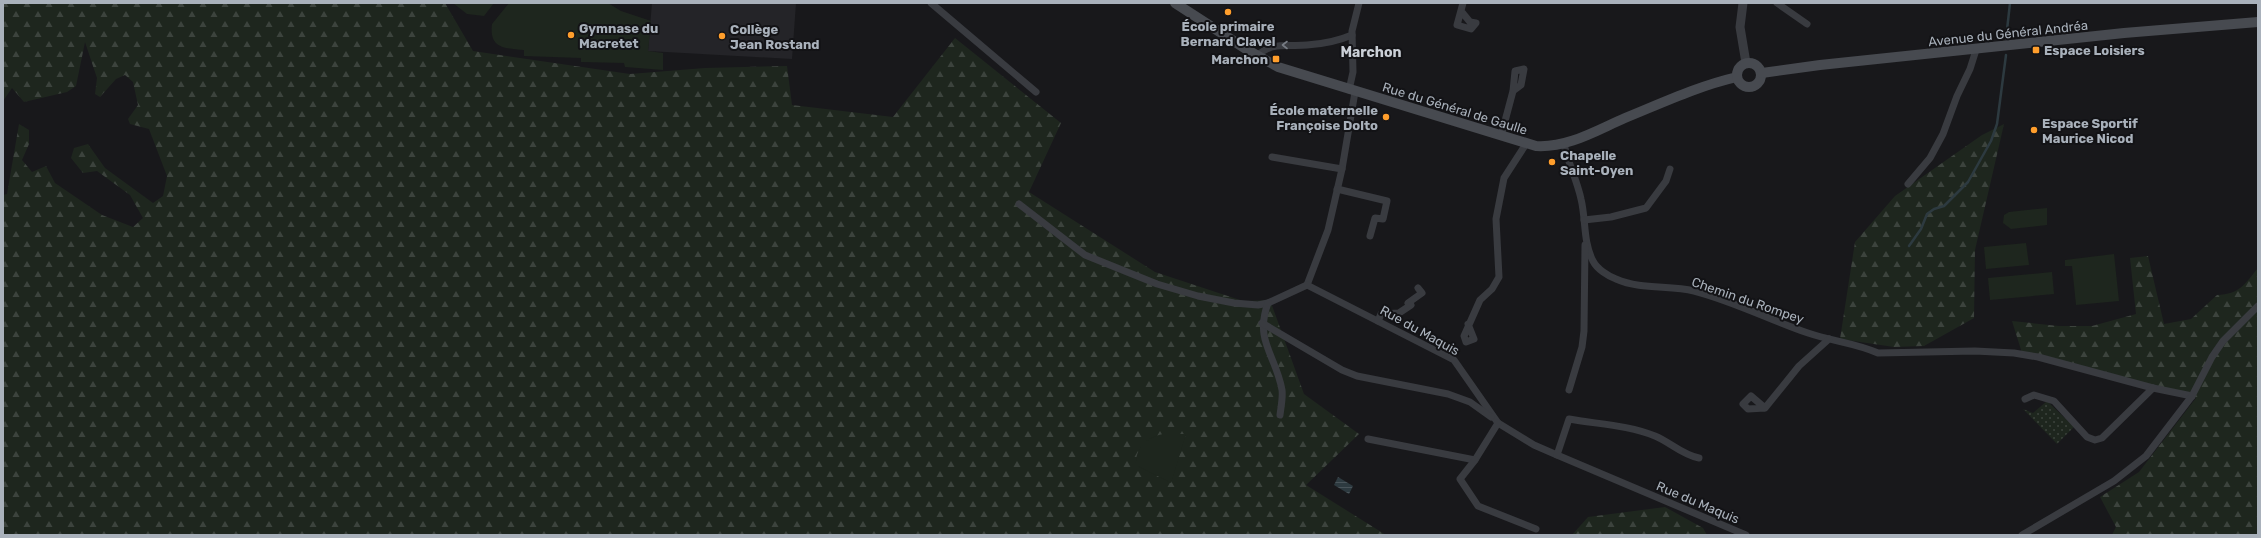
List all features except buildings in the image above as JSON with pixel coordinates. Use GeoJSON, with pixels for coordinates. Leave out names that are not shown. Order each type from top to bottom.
{"type":"FeatureCollection","features":[{"type":"Feature","properties":{"kind":"main road","name":"Rue du Général de Gaulle"},"geometry":{"type":"LineString","coordinates":[[1176,3],[1257,56],[1289,71],[1526,144],[1544,146],[1564,144],[1664,102],[1737,77]]}},
{"type":"Feature","properties":{"kind":"main road","name":"Avenue du Général Andréa"},"geometry":{"type":"LineString","coordinates":[[1762,73],[1820,65],[1976,50],[2124,33],[2258,22]]}},
{"type":"Feature","properties":{"kind":"main road"},"geometry":{"type":"LineString","coordinates":[[1746,63],[1754,64],[1762,73],[1758,84],[1751,87],[1744,86],[1737,77],[1738,70],[1746,63]]}},
{"type":"Feature","properties":{"kind":"street"},"geometry":{"type":"LineString","coordinates":[[931,3],[1036,92]]}},
{"type":"Feature","properties":{"kind":"street"},"geometry":{"type":"LineString","coordinates":[[1019,204],[1085,255],[1157,284],[1234,304],[1258,305],[1268,303],[1307,285],[1328,230],[1342,169],[1352,91],[1352,35],[1359,3]]}},
{"type":"Feature","properties":{"kind":"street"},"geometry":{"type":"LineString","coordinates":[[1461,11],[1463,3]]}},
{"type":"Feature","properties":{"kind":"street"},"geometry":{"type":"LineString","coordinates":[[1743,3],[1740,27],[1746,63]]}},
{"type":"Feature","properties":{"kind":"street"},"geometry":{"type":"LineString","coordinates":[[1777,3],[1807,24]]}},
{"type":"Feature","properties":{"kind":"street"},"geometry":{"type":"LineString","coordinates":[[1257,56],[1271,46],[1316,44],[1338,41],[1352,35]]}},
{"type":"Feature","properties":{"kind":"street"},"geometry":{"type":"LineString","coordinates":[[1908,184],[1930,158],[1943,134],[1957,96],[1970,69],[1976,50]]}},
{"type":"Feature","properties":{"kind":"street"},"geometry":{"type":"LineString","coordinates":[[1501,136],[1513,91]]}},
{"type":"Feature","properties":{"kind":"street"},"geometry":{"type":"LineString","coordinates":[[1468,324],[1480,300],[1492,289],[1499,277],[1496,218],[1504,178],[1526,144]]}},
{"type":"Feature","properties":{"kind":"street","name":"Chemin du Rompey"},"geometry":{"type":"LineString","coordinates":[[1564,144],[1565,154],[1578,184],[1586,239],[1593,261],[1601,270],[1617,280],[1650,287],[1694,291],[1810,334],[1868,348],[1878,353],[1975,351],[2014,353],[2038,357],[2152,388]]}},
{"type":"Feature","properties":{"kind":"street"},"geometry":{"type":"LineString","coordinates":[[1272,157],[1342,169]]}},
{"type":"Feature","properties":{"kind":"street"},"geometry":{"type":"LineString","coordinates":[[1584,220],[1611,217],[1646,208],[1666,181],[1670,169]]}},
{"type":"Feature","properties":{"kind":"street"},"geometry":{"type":"LineString","coordinates":[[1337,189],[1387,201],[1383,219],[1375,218],[1370,236]]}},
{"type":"Feature","properties":{"kind":"street"},"geometry":{"type":"LineString","coordinates":[[1569,390],[1582,347],[1584,331],[1586,239]]}},
{"type":"Feature","properties":{"kind":"street","name":"Rue du Maquis"},"geometry":{"type":"LineString","coordinates":[[1307,285],[1454,360],[1470,380],[1496,422],[1534,445],[1746,535]]}},
{"type":"Feature","properties":{"kind":"street"},"geometry":{"type":"LineString","coordinates":[[1378,321],[1381,314],[1399,313],[1410,305],[1408,303],[1422,294],[1418,288]]}},
{"type":"Feature","properties":{"kind":"street"},"geometry":{"type":"LineString","coordinates":[[1268,303],[1262,323],[1266,346],[1282,392],[1280,415]]}},
{"type":"Feature","properties":{"kind":"street"},"geometry":{"type":"LineString","coordinates":[[2022,535],[2114,481],[2146,456],[2192,396],[2212,357],[2223,341],[2258,306]]}},
{"type":"Feature","properties":{"kind":"street"},"geometry":{"type":"LineString","coordinates":[[1262,323],[1342,370],[1357,376],[1448,394],[1470,402],[1496,422],[1475,460],[1460,479],[1478,506],[1536,529]]}},
{"type":"Feature","properties":{"kind":"street"},"geometry":{"type":"LineString","coordinates":[[1765,408],[1799,366],[1829,338]]}},
{"type":"Feature","properties":{"kind":"street"},"geometry":{"type":"LineString","coordinates":[[2025,400],[2034,395],[2054,401],[2088,437],[2095,440],[2102,438],[2152,388],[2192,396]]}},
{"type":"Feature","properties":{"kind":"street"},"geometry":{"type":"LineString","coordinates":[[1558,455],[1569,419],[1636,430],[1655,436],[1691,456],[1699,458]]}},
{"type":"Feature","properties":{"kind":"street"},"geometry":{"type":"LineString","coordinates":[[1368,439],[1475,460]]}},
{"type":"Feature","properties":{"kind":"shaded area","name":"Collège Jean Rostand"},"geometry":{"type":"Polygon","coordinates":[[[652,3],[796,3],[792,59],[648,51],[652,3]]]}},
{"type":"Feature","properties":{"kind":"shaded area"},"geometry":{"type":"Polygon","coordinates":[[[1338,477],[1353,486],[1349,494],[1334,485],[1338,477]]]}},
{"type":"Feature","properties":{"kind":"green space"},"geometry":{"type":"Polygon","coordinates":[[[3,3],[445,3],[473,51],[630,74],[705,68],[787,66],[792,105],[893,117],[955,38],[1061,123],[1029,192],[1155,272],[1243,301],[1270,300],[1304,394],[1359,434],[1306,485],[1386,535],[3,535],[3,195],[7,194],[19,124],[29,130],[29,144],[22,160],[32,172],[46,166],[55,183],[102,215],[133,227],[143,218],[130,195],[97,171],[83,173],[71,158],[74,148],[88,144],[105,168],[153,203],[163,196],[167,176],[149,129],[130,124],[128,119],[138,105],[133,82],[125,75],[116,79],[100,97],[95,94],[97,78],[85,42],[76,86],[67,92],[24,102],[12,88],[3,101],[3,3]]]}},
{"type":"Feature","properties":{"kind":"green space"},"geometry":{"type":"Polygon","coordinates":[[[453,3],[494,3],[484,16],[467,14],[453,3]]]}},
{"type":"Feature","properties":{"kind":"green space","name":"Gymnase du Macretet"},"geometry":{"type":"Polygon","coordinates":[[[509,3],[608,3],[621,11],[651,21],[648,51],[663,53],[663,70],[625,67],[624,63],[581,62],[581,58],[524,56],[524,50],[500,46],[493,38],[492,24],[509,3]]]}},
{"type":"Feature","properties":{"kind":"green space"},"geometry":{"type":"Polygon","coordinates":[[[2004,124],[1975,250],[1974,318],[1924,346],[1894,347],[1840,339],[1855,242],[1895,196],[1982,135],[2004,124]]]}},
{"type":"Feature","properties":{"kind":"green space"},"geometry":{"type":"Polygon","coordinates":[[[2047,208],[2047,225],[2011,229],[2003,223],[2004,215],[2009,212],[2047,208]]]}},
{"type":"Feature","properties":{"kind":"green space"},"geometry":{"type":"Polygon","coordinates":[[[2026,243],[2029,265],[1986,269],[1984,247],[2026,243]]]}},
{"type":"Feature","properties":{"kind":"green space"},"geometry":{"type":"Polygon","coordinates":[[[2114,254],[2119,301],[2076,305],[2072,266],[2065,266],[2065,260],[2114,254]]]}},
{"type":"Feature","properties":{"kind":"green space"},"geometry":{"type":"Polygon","coordinates":[[[2148,256],[2164,324],[2191,319],[2217,295],[2231,293],[2241,288],[2258,268],[2258,535],[2112,535],[2116,527],[2100,497],[2139,472],[2196,398],[2022,353],[2012,321],[2059,326],[2092,326],[2136,314],[2130,258],[2148,256]]]}},
{"type":"Feature","properties":{"kind":"green space"},"geometry":{"type":"Polygon","coordinates":[[[2052,272],[2054,294],[1990,300],[1988,278],[2052,272]]]}},
{"type":"Feature","properties":{"kind":"green space"},"geometry":{"type":"Polygon","coordinates":[[[2047,401],[2074,427],[2057,444],[2023,409],[2033,413],[2047,401]]]}},
{"type":"Feature","properties":{"kind":"green space"},"geometry":{"type":"Polygon","coordinates":[[[1186,434],[1171,483],[1136,465],[1138,453],[1143,444],[1157,435],[1186,434]]]}},
{"type":"Feature","properties":{"kind":"green space"},"geometry":{"type":"Polygon","coordinates":[[[1665,507],[1703,528],[1707,535],[1572,535],[1588,517],[1665,507]]]}},
{"type":"Feature","properties":{"kind":"waterway"},"geometry":{"type":"LineString","coordinates":[[2006,39],[2010,3]]}},
{"type":"Feature","properties":{"kind":"waterway"},"geometry":{"type":"LineString","coordinates":[[1909,246],[1921,229],[1927,214],[1934,209],[1944,206],[1968,182],[1991,141],[1997,124],[2006,55]]}},
{"type":"Feature","properties":{"kind":"place","name":"École primaire Bernard Clavel"},"geometry":{"type":"Point","coordinates":[1228,12]}},
{"type":"Feature","properties":{"kind":"place","name":"Gymnase du Macretet"},"geometry":{"type":"Point","coordinates":[571,35]}},
{"type":"Feature","properties":{"kind":"place","name":"Collège Jean Rostand"},"geometry":{"type":"Point","coordinates":[722,36]}},
{"type":"Feature","properties":{"kind":"place","name":"Espace Loisiers"},"geometry":{"type":"Point","coordinates":[2036,50]}},
{"type":"Feature","properties":{"kind":"place","name":"Marchon"},"geometry":{"type":"Point","coordinates":[1276,59]}},
{"type":"Feature","properties":{"kind":"place","name":"École maternelle Françoise Dolto"},"geometry":{"type":"Point","coordinates":[1386,117]}},
{"type":"Feature","properties":{"kind":"place","name":"Espace Sportif Maurice Nicod"},"geometry":{"type":"Point","coordinates":[2034,130]}},
{"type":"Feature","properties":{"kind":"place","name":"Chapelle Saint-Oyen"},"geometry":{"type":"Point","coordinates":[1552,162]}},
{"type":"Feature","properties":{"kind":"district","name":"Marchon"},"geometry":{"type":"Point","coordinates":[1371,52]}}]}
